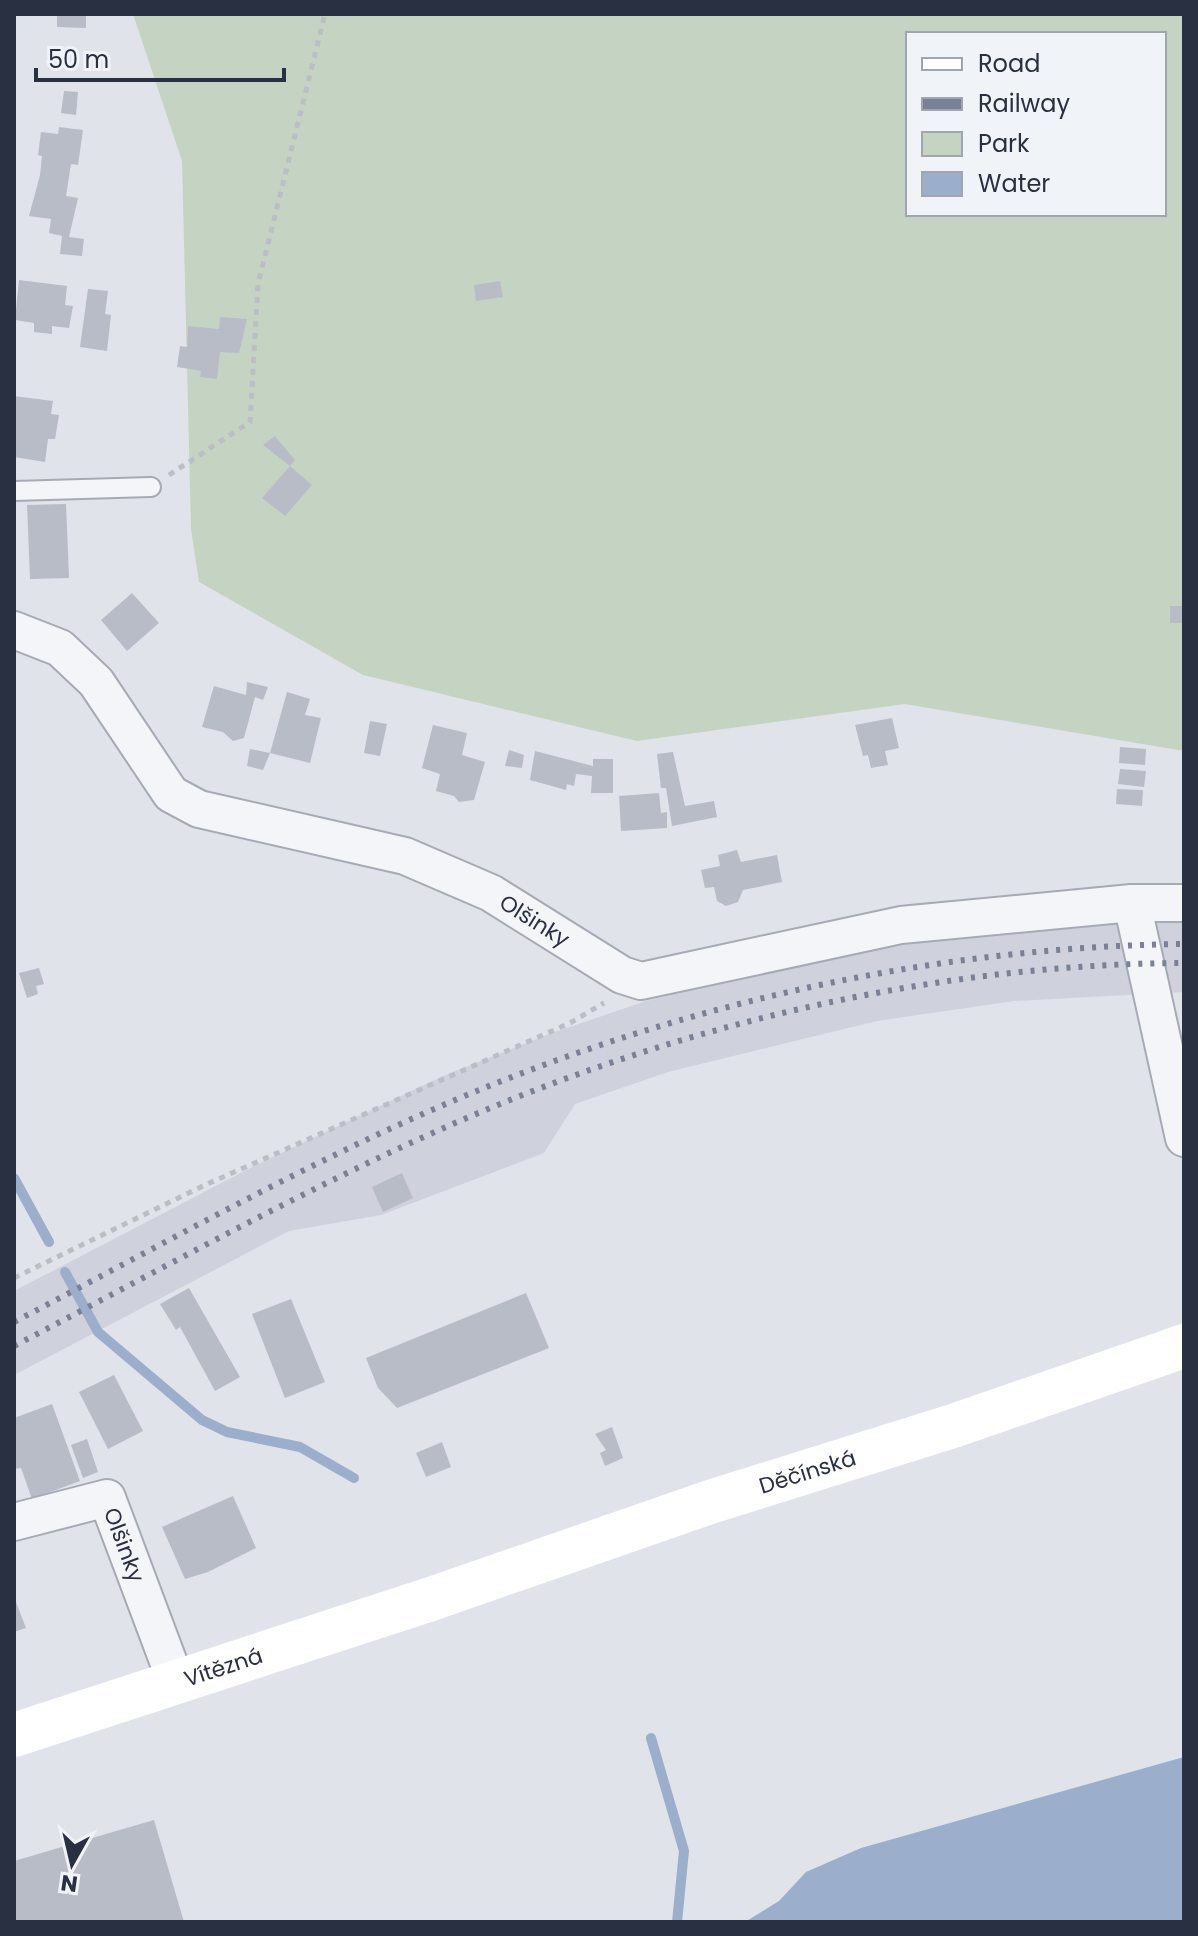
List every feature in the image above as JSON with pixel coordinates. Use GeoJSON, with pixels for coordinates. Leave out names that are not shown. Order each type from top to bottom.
{"type":"FeatureCollection","features":[{"type":"Feature","properties":{"kind":"main road","name":"Děčínská"},"geometry":{"type":"LineString","coordinates":[[431,1599],[710,1502],[953,1426],[1184,1346]]}},
{"type":"Feature","properties":{"kind":"main road","name":"Vítězná"},"geometry":{"type":"LineString","coordinates":[[14,1735],[431,1599]]}},
{"type":"Feature","properties":{"kind":"street","name":"Olšinky"},"geometry":{"type":"LineString","coordinates":[[14,630],[60,648],[96,682],[171,794],[199,809],[405,856],[491,893],[622,975],[641,981]]}},
{"type":"Feature","properties":{"kind":"street"},"geometry":{"type":"LineString","coordinates":[[1132,903],[1184,1138]]}},
{"type":"Feature","properties":{"kind":"street"},"geometry":{"type":"LineString","coordinates":[[641,981],[901,925],[1132,903],[1184,903]]}},
{"type":"Feature","properties":{"kind":"street","name":"Olšinky"},"geometry":{"type":"LineString","coordinates":[[14,1522],[107,1498],[176,1682]]}},
{"type":"Feature","properties":{"kind":"lane"},"geometry":{"type":"LineString","coordinates":[[14,491],[151,487]]}},
{"type":"Feature","properties":{"kind":"path"},"geometry":{"type":"LineString","coordinates":[[151,487],[250,422],[258,284],[325,14]]}},
{"type":"Feature","properties":{"kind":"path"},"geometry":{"type":"LineString","coordinates":[[14,1278],[205,1185],[570,1023],[641,981]]}},
{"type":"Feature","properties":{"kind":"shaded area"},"geometry":{"type":"Polygon","coordinates":[[[1184,917],[1184,992],[1014,1001],[877,1021],[668,1072],[575,1104],[544,1153],[381,1215],[289,1231],[14,1375],[14,1291],[256,1165],[443,1076],[549,1034],[646,1001],[864,948],[1006,927],[1184,917]]]}},
{"type":"Feature","properties":{"kind":"green space"},"geometry":{"type":"Polygon","coordinates":[[[133,14],[1184,14],[1184,751],[905,704],[637,741],[363,675],[199,582],[191,529],[182,161],[133,14]]]}},
{"type":"Feature","properties":{"kind":"water"},"geometry":{"type":"Polygon","coordinates":[[[1184,1757],[1184,1922],[745,1922],[779,1901],[806,1872],[861,1848],[1184,1757]]]}},
{"type":"Feature","properties":{"kind":"building"},"geometry":{"type":"Polygon","coordinates":[[[57,14],[86,14],[86,28],[57,27],[57,14]]]}},
{"type":"Feature","properties":{"kind":"building"},"geometry":{"type":"Polygon","coordinates":[[[64,91],[78,92],[76,115],[61,113],[64,91]]]}},
{"type":"Feature","properties":{"kind":"building"},"geometry":{"type":"Polygon","coordinates":[[[59,127],[83,130],[78,165],[71,164],[66,196],[78,198],[69,237],[84,239],[82,256],[60,254],[62,236],[49,233],[51,219],[29,216],[40,175],[42,156],[38,155],[41,132],[58,134],[59,127]]]}},
{"type":"Feature","properties":{"kind":"building"},"geometry":{"type":"Polygon","coordinates":[[[19,280],[67,286],[65,305],[73,306],[69,328],[52,326],[52,334],[34,332],[34,323],[15,320],[19,280]]]}},
{"type":"Feature","properties":{"kind":"building"},"geometry":{"type":"Polygon","coordinates":[[[500,281],[503,297],[476,301],[474,285],[500,281]]]}},
{"type":"Feature","properties":{"kind":"building"},"geometry":{"type":"Polygon","coordinates":[[[88,289],[108,291],[105,314],[111,315],[107,351],[80,347],[88,289]]]}},
{"type":"Feature","properties":{"kind":"building"},"geometry":{"type":"Polygon","coordinates":[[[220,317],[247,319],[239,353],[220,352],[217,379],[200,377],[201,371],[177,367],[180,346],[187,347],[188,326],[219,329],[220,317]]]}},
{"type":"Feature","properties":{"kind":"building"},"geometry":{"type":"Polygon","coordinates":[[[14,396],[53,401],[51,414],[59,415],[55,439],[48,439],[45,462],[14,457],[14,396]]]}},
{"type":"Feature","properties":{"kind":"building"},"geometry":{"type":"Polygon","coordinates":[[[275,436],[295,460],[290,466],[263,445],[275,436]]]}},
{"type":"Feature","properties":{"kind":"building"},"geometry":{"type":"Polygon","coordinates":[[[290,466],[312,485],[285,516],[262,498],[290,466]]]}},
{"type":"Feature","properties":{"kind":"building"},"geometry":{"type":"Polygon","coordinates":[[[66,504],[69,578],[30,579],[27,505],[66,504]]]}},
{"type":"Feature","properties":{"kind":"building"},"geometry":{"type":"Polygon","coordinates":[[[132,593],[159,623],[127,651],[101,620],[132,593]]]}},
{"type":"Feature","properties":{"kind":"building"},"geometry":{"type":"Polygon","coordinates":[[[1170,606],[1184,606],[1184,623],[1170,623],[1170,606]]]}},
{"type":"Feature","properties":{"kind":"building"},"geometry":{"type":"Polygon","coordinates":[[[247,682],[268,687],[263,700],[255,697],[244,738],[233,741],[223,732],[202,727],[214,686],[246,695],[247,682]]]}},
{"type":"Feature","properties":{"kind":"building"},"geometry":{"type":"Polygon","coordinates":[[[287,692],[310,699],[305,715],[321,718],[310,763],[270,753],[287,692]]]}},
{"type":"Feature","properties":{"kind":"building"},"geometry":{"type":"Polygon","coordinates":[[[892,718],[899,748],[885,751],[888,765],[871,768],[868,755],[863,756],[855,725],[892,718]]]}},
{"type":"Feature","properties":{"kind":"building"},"geometry":{"type":"Polygon","coordinates":[[[370,721],[387,724],[380,756],[364,753],[370,721]]]}},
{"type":"Feature","properties":{"kind":"building"},"geometry":{"type":"Polygon","coordinates":[[[433,725],[467,733],[462,755],[485,762],[474,800],[459,802],[454,796],[436,791],[440,774],[422,768],[433,725]]]}},
{"type":"Feature","properties":{"kind":"building"},"geometry":{"type":"Polygon","coordinates":[[[1120,747],[1146,749],[1145,765],[1119,763],[1120,747]]]}},
{"type":"Feature","properties":{"kind":"building"},"geometry":{"type":"Polygon","coordinates":[[[250,749],[270,753],[263,770],[247,766],[250,749]]]}},
{"type":"Feature","properties":{"kind":"building"},"geometry":{"type":"Polygon","coordinates":[[[509,750],[524,755],[522,768],[505,766],[509,750]]]}},
{"type":"Feature","properties":{"kind":"building"},"geometry":{"type":"Polygon","coordinates":[[[535,751],[593,766],[593,759],[613,759],[613,793],[591,793],[592,776],[576,774],[574,786],[567,784],[566,790],[530,780],[535,751]]]}},
{"type":"Feature","properties":{"kind":"building"},"geometry":{"type":"Polygon","coordinates":[[[673,752],[685,806],[714,801],[717,817],[672,826],[666,788],[661,788],[657,754],[673,752]]]}},
{"type":"Feature","properties":{"kind":"building"},"geometry":{"type":"Polygon","coordinates":[[[1120,769],[1146,771],[1144,787],[1118,784],[1120,769]]]}},
{"type":"Feature","properties":{"kind":"building"},"geometry":{"type":"Polygon","coordinates":[[[1117,789],[1143,790],[1142,806],[1116,804],[1117,789]]]}},
{"type":"Feature","properties":{"kind":"building"},"geometry":{"type":"Polygon","coordinates":[[[659,793],[661,813],[667,812],[667,828],[621,831],[619,796],[659,793]]]}},
{"type":"Feature","properties":{"kind":"building"},"geometry":{"type":"Polygon","coordinates":[[[737,850],[741,862],[777,855],[782,882],[743,890],[738,902],[726,906],[717,901],[714,887],[705,888],[701,870],[720,866],[718,855],[737,850]]]}},
{"type":"Feature","properties":{"kind":"building"},"geometry":{"type":"Polygon","coordinates":[[[39,968],[44,984],[36,986],[38,994],[27,998],[19,973],[39,968]]]}},
{"type":"Feature","properties":{"kind":"building"},"geometry":{"type":"Polygon","coordinates":[[[402,1173],[413,1198],[383,1212],[372,1187],[402,1173]]]}},
{"type":"Feature","properties":{"kind":"building"},"geometry":{"type":"Polygon","coordinates":[[[189,1288],[240,1377],[215,1391],[180,1327],[176,1330],[160,1304],[189,1288]]]}},
{"type":"Feature","properties":{"kind":"building"},"geometry":{"type":"Polygon","coordinates":[[[526,1293],[549,1348],[397,1408],[378,1388],[366,1358],[526,1293]]]}},
{"type":"Feature","properties":{"kind":"building"},"geometry":{"type":"Polygon","coordinates":[[[291,1299],[325,1382],[285,1398],[252,1314],[291,1299]]]}},
{"type":"Feature","properties":{"kind":"building"},"geometry":{"type":"Polygon","coordinates":[[[114,1375],[143,1431],[108,1449],[79,1392],[114,1375]]]}},
{"type":"Feature","properties":{"kind":"building"},"geometry":{"type":"Polygon","coordinates":[[[52,1404],[80,1481],[32,1499],[21,1468],[14,1469],[14,1418],[52,1404]]]}},
{"type":"Feature","properties":{"kind":"building"},"geometry":{"type":"Polygon","coordinates":[[[612,1427],[623,1458],[605,1466],[600,1453],[606,1450],[595,1434],[612,1427]]]}},
{"type":"Feature","properties":{"kind":"building"},"geometry":{"type":"Polygon","coordinates":[[[87,1439],[98,1472],[83,1478],[71,1445],[87,1439]]]}},
{"type":"Feature","properties":{"kind":"building"},"geometry":{"type":"Polygon","coordinates":[[[442,1442],[451,1467],[426,1477],[416,1453],[442,1442]]]}},
{"type":"Feature","properties":{"kind":"building"},"geometry":{"type":"Polygon","coordinates":[[[233,1496],[256,1548],[208,1572],[185,1579],[162,1527],[233,1496]]]}},
{"type":"Feature","properties":{"kind":"building"},"geometry":{"type":"Polygon","coordinates":[[[14,1597],[26,1628],[14,1632],[14,1597]]]}},
{"type":"Feature","properties":{"kind":"building"},"geometry":{"type":"Polygon","coordinates":[[[154,1820],[184,1922],[14,1922],[14,1861],[154,1820]]]}},
{"type":"Feature","properties":{"kind":"waterway"},"geometry":{"type":"LineString","coordinates":[[14,1178],[49,1242]]}},
{"type":"Feature","properties":{"kind":"waterway"},"geometry":{"type":"LineString","coordinates":[[65,1272],[98,1332],[202,1420],[227,1432],[300,1447],[354,1478]]}},
{"type":"Feature","properties":{"kind":"waterway"},"geometry":{"type":"LineString","coordinates":[[651,1738],[684,1851],[677,1922]]}},
{"type":"Feature","properties":{"kind":"railway"},"geometry":{"type":"LineString","coordinates":[[14,1322],[343,1151],[455,1100],[631,1035],[721,1009],[904,969],[997,956],[1184,944]]}},
{"type":"Feature","properties":{"kind":"railway"},"geometry":{"type":"LineString","coordinates":[[14,1346],[399,1148],[541,1088],[630,1056],[812,1006],[904,988],[997,974],[1091,966],[1184,963]]}}]}
